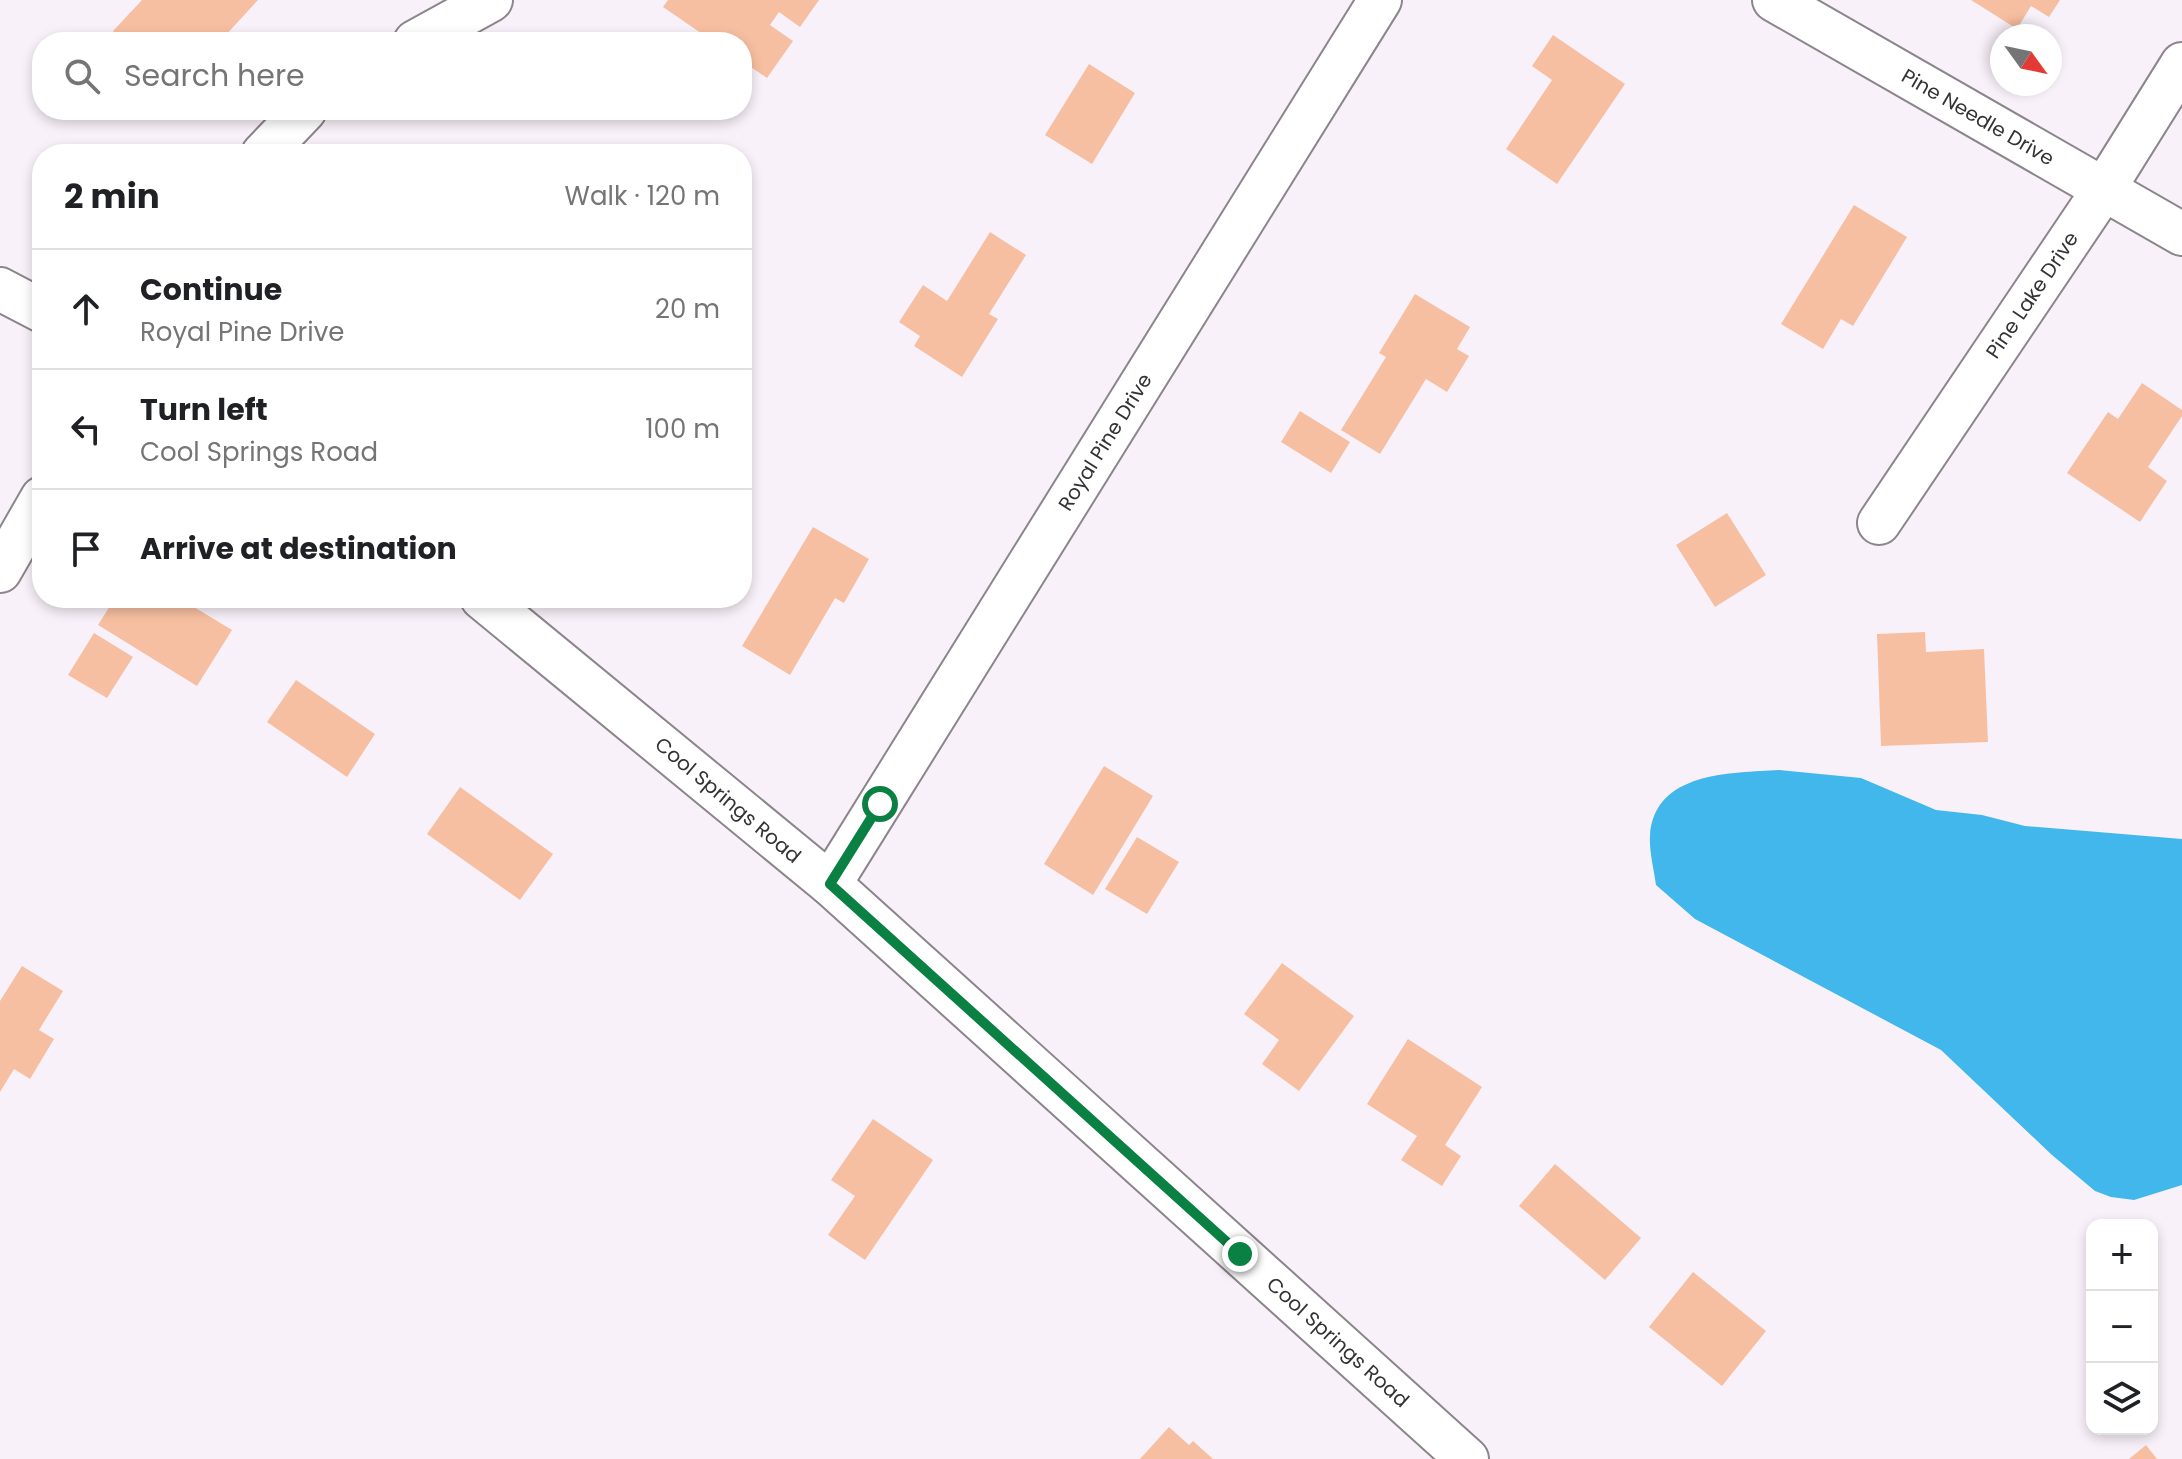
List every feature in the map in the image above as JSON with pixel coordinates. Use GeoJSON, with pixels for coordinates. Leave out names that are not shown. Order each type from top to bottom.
{"type":"FeatureCollection","features":[{"type":"Feature","properties":{"kind":"street"},"geometry":{"type":"LineString","coordinates":[[433,32],[491,0]]}},
{"type":"Feature","properties":{"kind":"street","name":"Royal Pine Drive"},"geometry":{"type":"LineString","coordinates":[[830,884],[1380,0]]}},
{"type":"Feature","properties":{"kind":"street","name":"Pine Needle Drive"},"geometry":{"type":"LineString","coordinates":[[1774,0],[2182,234]]}},
{"type":"Feature","properties":{"kind":"street","name":"Pine Lake Drive"},"geometry":{"type":"LineString","coordinates":[[1879,523],[2104,189],[2182,64]]}},
{"type":"Feature","properties":{"kind":"street"},"geometry":{"type":"LineString","coordinates":[[273,144],[295,120]]}},
{"type":"Feature","properties":{"kind":"street"},"geometry":{"type":"LineString","coordinates":[[0,289],[32,306]]}},
{"type":"Feature","properties":{"kind":"street"},"geometry":{"type":"LineString","coordinates":[[0,571],[32,515]]}},
{"type":"Feature","properties":{"kind":"street","name":"Cool Springs Road"},"geometry":{"type":"LineString","coordinates":[[494,608],[830,884],[1467,1459]]}},
{"type":"Feature","properties":{"kind":"water"},"geometry":{"type":"Polygon","coordinates":[[[1779,770],[1861,778],[1936,810],[1982,815],[2025,826],[2182,839],[2182,1185],[2134,1200],[2095,1191],[2052,1155],[1941,1050],[1695,919],[1656,885],[1650,836],[1655,815],[1665,799],[1680,787],[1698,780],[1740,772],[1779,770]]]}},
{"type":"Feature","properties":{"kind":"building"},"geometry":{"type":"Polygon","coordinates":[[[142,0],[258,0],[229,32],[113,31],[142,0]]]}},
{"type":"Feature","properties":{"kind":"building"},"geometry":{"type":"Polygon","coordinates":[[[668,0],[819,0],[800,27],[779,12],[770,25],[793,41],[767,78],[752,68],[752,32],[699,32],[663,7],[668,0]]]}},
{"type":"Feature","properties":{"kind":"building"},"geometry":{"type":"Polygon","coordinates":[[[1971,0],[2060,0],[2049,17],[2031,6],[2020,24],[2009,24],[1971,0]]]}},
{"type":"Feature","properties":{"kind":"building"},"geometry":{"type":"Polygon","coordinates":[[[1553,35],[1625,84],[1557,184],[1506,149],[1552,80],[1532,66],[1553,35]]]}},
{"type":"Feature","properties":{"kind":"building"},"geometry":{"type":"Polygon","coordinates":[[[1089,64],[1135,93],[1092,164],[1045,135],[1089,64]]]}},
{"type":"Feature","properties":{"kind":"building"},"geometry":{"type":"Polygon","coordinates":[[[1854,205],[1907,237],[1853,326],[1841,319],[1823,349],[1781,324],[1854,205]]]}},
{"type":"Feature","properties":{"kind":"building"},"geometry":{"type":"Polygon","coordinates":[[[990,232],[1026,255],[989,314],[998,319],[962,377],[914,346],[920,336],[899,322],[923,285],[947,301],[990,232]]]}},
{"type":"Feature","properties":{"kind":"building"},"geometry":{"type":"Polygon","coordinates":[[[1415,294],[1470,327],[1457,349],[1469,356],[1447,392],[1426,379],[1380,454],[1341,430],[1386,357],[1379,353],[1415,294]]]}},
{"type":"Feature","properties":{"kind":"building"},"geometry":{"type":"Polygon","coordinates":[[[2142,383],[2182,410],[2182,416],[2148,467],[2167,481],[2140,522],[2067,473],[2108,412],[2118,419],[2142,383]]]}},
{"type":"Feature","properties":{"kind":"building"},"geometry":{"type":"Polygon","coordinates":[[[1300,411],[1350,442],[1331,473],[1281,442],[1300,411]]]}},
{"type":"Feature","properties":{"kind":"building"},"geometry":{"type":"Polygon","coordinates":[[[1727,513],[1766,575],[1715,607],[1676,545],[1727,513]]]}},
{"type":"Feature","properties":{"kind":"building"},"geometry":{"type":"Polygon","coordinates":[[[813,527],[869,559],[844,603],[835,598],[790,675],[742,646],[813,527]]]}},
{"type":"Feature","properties":{"kind":"building"},"geometry":{"type":"Polygon","coordinates":[[[109,608],[196,608],[232,630],[197,686],[98,625],[109,608]]]}},
{"type":"Feature","properties":{"kind":"building"},"geometry":{"type":"Polygon","coordinates":[[[1925,632],[1926,652],[1984,649],[1988,742],[1881,746],[1877,634],[1925,632]]]}},
{"type":"Feature","properties":{"kind":"building"},"geometry":{"type":"Polygon","coordinates":[[[94,633],[133,657],[107,698],[68,675],[94,633]]]}},
{"type":"Feature","properties":{"kind":"building"},"geometry":{"type":"Polygon","coordinates":[[[296,680],[375,734],[347,777],[267,722],[296,680]]]}},
{"type":"Feature","properties":{"kind":"building"},"geometry":{"type":"Polygon","coordinates":[[[1104,766],[1153,796],[1093,895],[1044,864],[1104,766]]]}},
{"type":"Feature","properties":{"kind":"building"},"geometry":{"type":"Polygon","coordinates":[[[460,787],[553,854],[520,900],[427,834],[460,787]]]}},
{"type":"Feature","properties":{"kind":"building"},"geometry":{"type":"Polygon","coordinates":[[[1137,837],[1179,862],[1147,914],[1105,889],[1137,837]]]}},
{"type":"Feature","properties":{"kind":"building"},"geometry":{"type":"Polygon","coordinates":[[[1282,963],[1354,1016],[1299,1091],[1262,1064],[1279,1040],[1244,1014],[1282,963]]]}},
{"type":"Feature","properties":{"kind":"building"},"geometry":{"type":"Polygon","coordinates":[[[22,966],[63,991],[39,1030],[54,1039],[30,1079],[14,1069],[0,1092],[0,1001],[22,966]]]}},
{"type":"Feature","properties":{"kind":"building"},"geometry":{"type":"Polygon","coordinates":[[[1408,1039],[1482,1087],[1445,1145],[1461,1156],[1442,1186],[1401,1160],[1417,1136],[1367,1104],[1408,1039]]]}},
{"type":"Feature","properties":{"kind":"building"},"geometry":{"type":"Polygon","coordinates":[[[873,1119],[933,1160],[865,1260],[828,1235],[855,1196],[831,1180],[873,1119]]]}},
{"type":"Feature","properties":{"kind":"building"},"geometry":{"type":"Polygon","coordinates":[[[1555,1164],[1641,1238],[1605,1280],[1519,1206],[1555,1164]]]}},
{"type":"Feature","properties":{"kind":"building"},"geometry":{"type":"Polygon","coordinates":[[[1693,1272],[1766,1331],[1722,1386],[1649,1327],[1693,1272]]]}},
{"type":"Feature","properties":{"kind":"building"},"geometry":{"type":"Polygon","coordinates":[[[1169,1427],[1189,1445],[1193,1441],[1213,1459],[1140,1459],[1169,1427]]]}},
{"type":"Feature","properties":{"kind":"building"},"geometry":{"type":"Polygon","coordinates":[[[2146,1445],[2157,1459],[2129,1459],[2146,1445]]]}},
{"type":"Feature","properties":{"kind":"route"},"geometry":{"type":"LineString","coordinates":[[880,804],[830,884],[1240,1254]]}}]}
